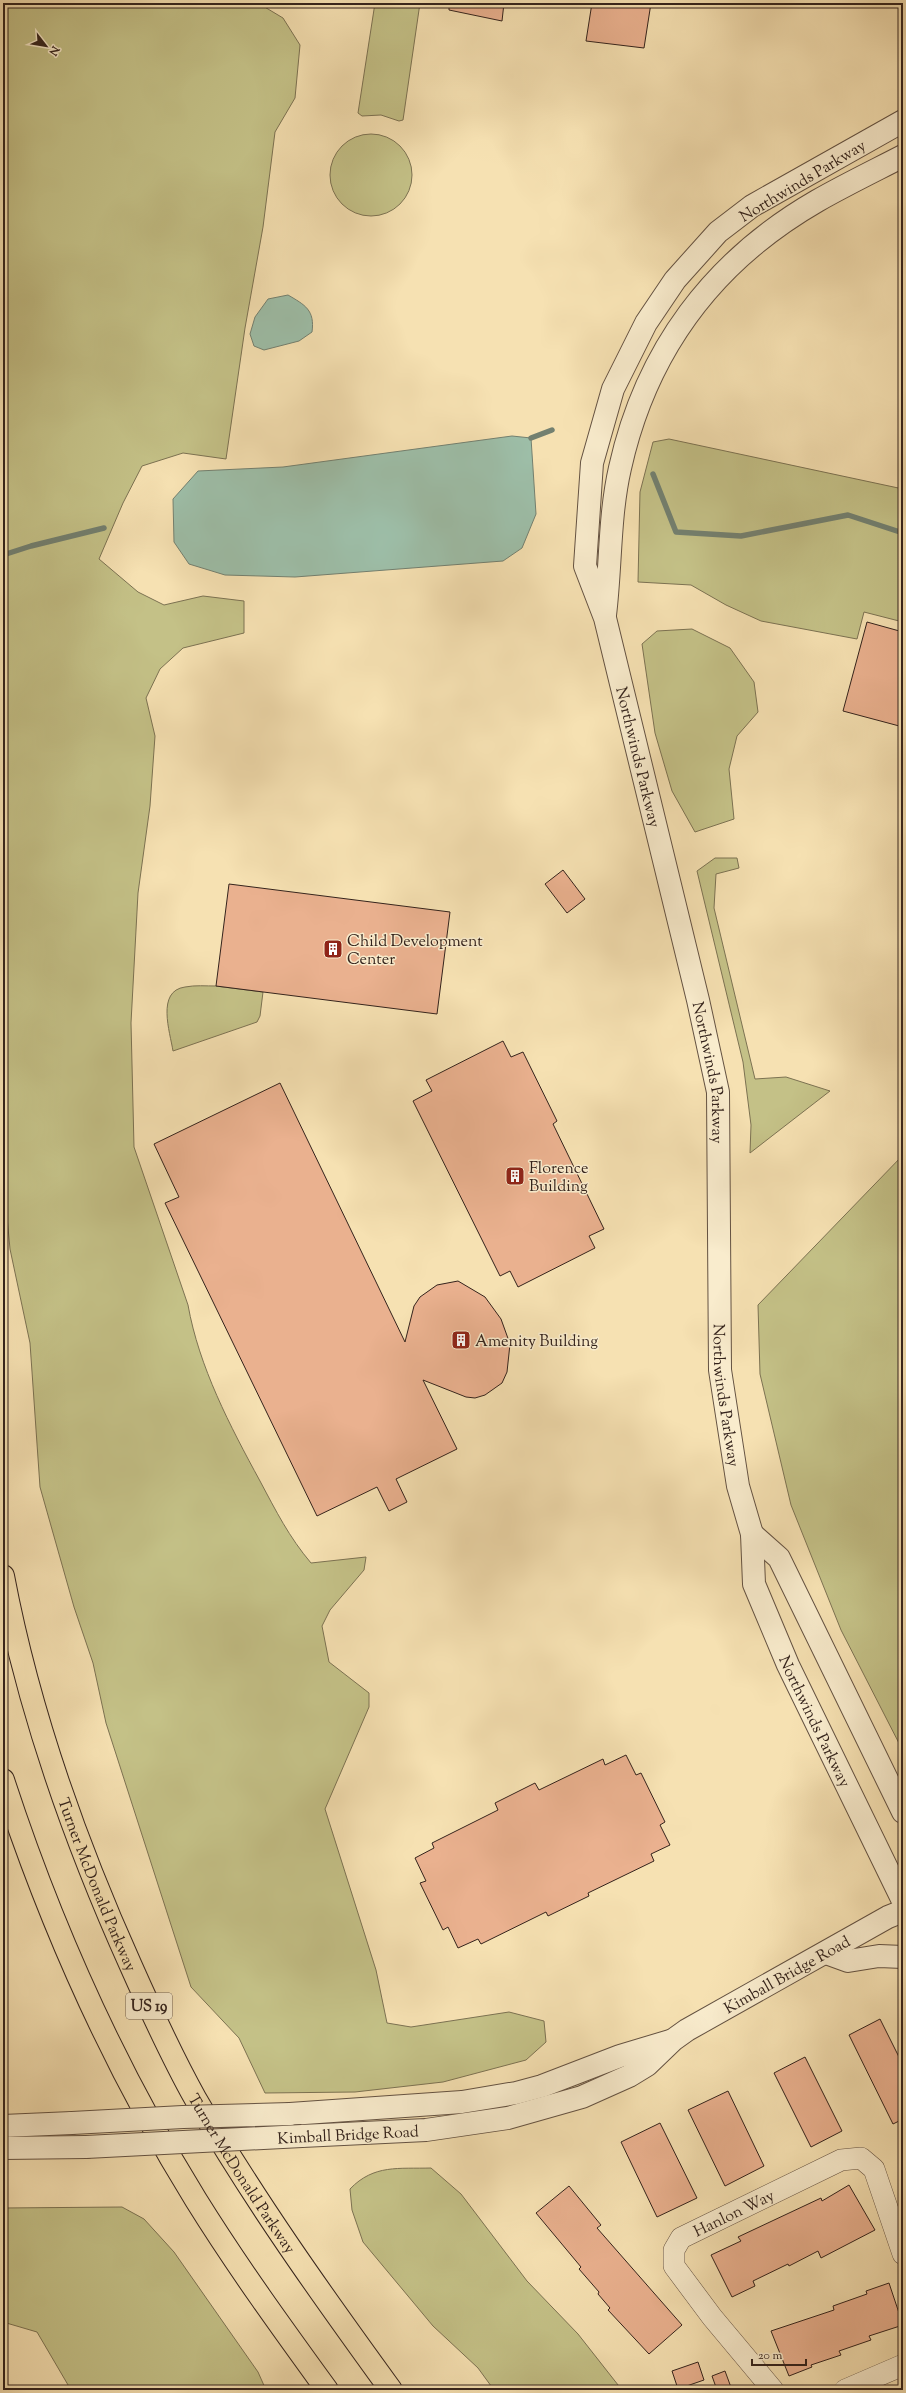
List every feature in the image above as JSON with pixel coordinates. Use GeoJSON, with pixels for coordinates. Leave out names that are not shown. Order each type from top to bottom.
{"type":"FeatureCollection","features":[{"type":"Feature","properties":{"kind":"highway","name":"Turner McDonald Parkway"},"geometry":{"type":"LineString","coordinates":[[3,1576],[23,1663],[89,1870],[157,2022],[194,2095],[227,2151],[304,2269],[391,2390]]}},
{"type":"Feature","properties":{"kind":"highway"},"geometry":{"type":"LineString","coordinates":[[3,1780],[44,1896],[74,1967],[106,2038],[140,2104],[196,2199],[232,2256],[327,2390]]}},
{"type":"Feature","properties":{"kind":"street","name":"Northwinds Parkway"},"geometry":{"type":"LineString","coordinates":[[903,121],[786,186],[741,215],[718,232],[675,280],[646,323],[613,389],[592,463],[584,566],[605,618],[698,1000],[718,1092],[720,1370],[738,1486],[752,1534],[754,1584],[788,1665],[903,1901]]}},
{"type":"Feature","properties":{"kind":"street","name":"Northwinds Parkway"},"geometry":{"type":"LineString","coordinates":[[605,618],[610,569],[611,528],[620,468],[640,399],[671,338],[698,299],[729,267],[771,233],[816,202],[903,156]]}},
{"type":"Feature","properties":{"kind":"street"},"geometry":{"type":"LineString","coordinates":[[752,1534],[779,1558],[903,1812]]}},
{"type":"Feature","properties":{"kind":"street","name":"Kimball Bridge Road"},"geometry":{"type":"LineString","coordinates":[[3,2148],[86,2147],[426,2130],[508,2118],[582,2097],[629,2076],[647,2065],[673,2040],[687,2030],[888,1917],[903,1911]]}},
{"type":"Feature","properties":{"kind":"street"},"geometry":{"type":"LineString","coordinates":[[826,1953],[848,1961],[879,1956],[903,1956]]}},
{"type":"Feature","properties":{"kind":"street","name":"Kimball Bridge Road"},"geometry":{"type":"LineString","coordinates":[[3,2126],[183,2116],[290,2114],[462,2102],[516,2093],[542,2086],[620,2056],[673,2040]]}},
{"type":"Feature","properties":{"kind":"street","name":"Hanlon Way"},"geometry":{"type":"LineString","coordinates":[[773,2390],[712,2317],[674,2266],[674,2250],[681,2238],[841,2160],[861,2158],[874,2169],[903,2254]]}},
{"type":"Feature","properties":{"kind":"street"},"geometry":{"type":"LineString","coordinates":[[844,2390],[903,2365]]}},
{"type":"Feature","properties":{"kind":"shaded area"},"geometry":{"type":"Polygon","coordinates":[[[3,3],[258,3],[283,18],[300,45],[295,98],[275,132],[263,227],[245,328],[226,459],[183,453],[142,466],[123,503],[99,559],[138,592],[164,605],[203,596],[244,601],[244,633],[183,648],[160,669],[146,698],[155,736],[150,806],[138,893],[131,1023],[134,1147],[188,1305],[193,1328],[208,1373],[227,1417],[277,1513],[289,1534],[311,1563],[366,1557],[364,1570],[330,1610],[322,1626],[329,1662],[369,1693],[369,1707],[325,1809],[376,1970],[387,2023],[411,2027],[509,2012],[544,2021],[546,2042],[526,2060],[443,2082],[355,2092],[265,2093],[239,2038],[191,1987],[106,1723],[93,1663],[74,1607],[40,1487],[30,1343],[10,1249],[3,1173],[3,3]]]}},
{"type":"Feature","properties":{"kind":"shaded area"},"geometry":{"type":"Polygon","coordinates":[[[375,3],[420,3],[403,120],[399,121],[381,115],[362,116],[358,113],[375,3]]]}},
{"type":"Feature","properties":{"kind":"shaded area"},"geometry":{"type":"Polygon","coordinates":[[[371,134],[387,137],[400,146],[409,159],[412,175],[409,191],[400,204],[387,213],[371,216],[355,213],[342,204],[333,191],[330,175],[333,159],[342,146],[355,137],[371,134]]]}},
{"type":"Feature","properties":{"kind":"shaded area"},"geometry":{"type":"Polygon","coordinates":[[[288,295],[308,309],[312,318],[312,332],[299,341],[264,350],[254,346],[250,334],[255,317],[268,299],[288,295]]]}},
{"type":"Feature","properties":{"kind":"shaded area"},"geometry":{"type":"Polygon","coordinates":[[[512,436],[531,438],[536,514],[522,548],[503,561],[295,577],[225,575],[189,564],[174,542],[173,499],[198,471],[283,467],[512,436]]]}},
{"type":"Feature","properties":{"kind":"shaded area"},"geometry":{"type":"Polygon","coordinates":[[[669,439],[903,489],[903,622],[864,612],[857,639],[761,621],[726,605],[691,585],[638,582],[640,492],[653,442],[669,439]]]}},
{"type":"Feature","properties":{"kind":"shaded area"},"geometry":{"type":"Polygon","coordinates":[[[692,629],[730,648],[754,682],[758,712],[737,736],[729,769],[734,819],[695,832],[672,791],[655,733],[642,644],[657,631],[692,629]]]}},
{"type":"Feature","properties":{"kind":"shaded area"},"geometry":{"type":"Polygon","coordinates":[[[715,858],[737,858],[739,868],[716,874],[714,908],[755,1079],[786,1077],[830,1091],[750,1153],[751,1125],[743,1062],[697,871],[715,858]]]}},
{"type":"Feature","properties":{"kind":"shaded area"},"geometry":{"type":"Polygon","coordinates":[[[216,986],[263,992],[260,1016],[257,1022],[173,1051],[167,1013],[170,996],[176,990],[185,987],[216,986]]]}},
{"type":"Feature","properties":{"kind":"shaded area"},"geometry":{"type":"Polygon","coordinates":[[[903,1155],[903,1751],[841,1630],[791,1505],[760,1374],[758,1305],[903,1155]]]}},
{"type":"Feature","properties":{"kind":"shaded area"},"geometry":{"type":"Polygon","coordinates":[[[398,2168],[431,2168],[461,2194],[527,2281],[578,2334],[622,2390],[494,2390],[478,2368],[433,2326],[363,2242],[352,2210],[350,2189],[368,2175],[378,2172],[398,2168]]]}},
{"type":"Feature","properties":{"kind":"shaded area"},"geometry":{"type":"Polygon","coordinates":[[[122,2207],[144,2219],[174,2252],[258,2372],[266,2390],[71,2390],[37,2332],[3,2322],[3,2208],[122,2207]]]}},
{"type":"Feature","properties":{"kind":"building"},"geometry":{"type":"Polygon","coordinates":[[[449,3],[504,3],[502,21],[449,10],[449,3]]]}},
{"type":"Feature","properties":{"kind":"building"},"geometry":{"type":"Polygon","coordinates":[[[592,3],[651,3],[644,48],[586,41],[592,3]]]}},
{"type":"Feature","properties":{"kind":"building"},"geometry":{"type":"Polygon","coordinates":[[[867,622],[903,632],[903,727],[843,711],[867,622]]]}},
{"type":"Feature","properties":{"kind":"building"},"geometry":{"type":"Polygon","coordinates":[[[563,870],[585,899],[567,913],[545,884],[563,870]]]}},
{"type":"Feature","properties":{"kind":"building","name":"Child Development Center"},"geometry":{"type":"Polygon","coordinates":[[[229,884],[450,912],[437,1014],[216,986],[229,884]]]}},
{"type":"Feature","properties":{"kind":"building","name":"Florence Building"},"geometry":{"type":"Polygon","coordinates":[[[503,1041],[511,1057],[523,1052],[557,1121],[553,1124],[604,1229],[589,1236],[595,1248],[518,1287],[510,1271],[500,1276],[413,1101],[432,1091],[426,1080],[503,1041]]]}},
{"type":"Feature","properties":{"kind":"building"},"geometry":{"type":"Polygon","coordinates":[[[280,1083],[405,1342],[414,1306],[420,1297],[437,1285],[458,1281],[485,1297],[501,1319],[510,1344],[507,1372],[502,1383],[485,1395],[475,1398],[466,1397],[423,1380],[457,1449],[396,1479],[407,1502],[389,1511],[377,1487],[317,1516],[165,1203],[179,1197],[154,1144],[280,1083]]]}},
{"type":"Feature","properties":{"kind":"building"},"geometry":{"type":"Polygon","coordinates":[[[626,1755],[636,1775],[641,1773],[665,1822],[660,1825],[670,1845],[651,1854],[654,1861],[588,1893],[589,1896],[548,1916],[546,1912],[481,1944],[478,1939],[458,1948],[448,1927],[443,1930],[420,1883],[426,1881],[415,1858],[434,1848],[432,1843],[498,1810],[495,1803],[535,1783],[539,1790],[603,1759],[605,1765],[626,1755]]]}},
{"type":"Feature","properties":{"kind":"building"},"geometry":{"type":"Polygon","coordinates":[[[880,2019],[903,2065],[903,2119],[893,2124],[849,2035],[880,2019]]]}},
{"type":"Feature","properties":{"kind":"building"},"geometry":{"type":"Polygon","coordinates":[[[805,2057],[842,2131],[811,2147],[774,2073],[805,2057]]]}},
{"type":"Feature","properties":{"kind":"building"},"geometry":{"type":"Polygon","coordinates":[[[728,2091],[764,2166],[725,2186],[688,2110],[728,2091]]]}},
{"type":"Feature","properties":{"kind":"building"},"geometry":{"type":"Polygon","coordinates":[[[660,2123],[697,2198],[657,2217],[621,2142],[660,2123]]]}},
{"type":"Feature","properties":{"kind":"building"},"geometry":{"type":"Polygon","coordinates":[[[849,2185],[875,2230],[821,2258],[818,2251],[789,2266],[788,2264],[753,2281],[755,2286],[732,2297],[711,2255],[741,2241],[738,2237],[821,2198],[822,2201],[849,2185]]]}},
{"type":"Feature","properties":{"kind":"building"},"geometry":{"type":"Polygon","coordinates":[[[569,2186],[601,2225],[597,2228],[682,2325],[649,2354],[608,2310],[610,2308],[598,2294],[599,2292],[579,2269],[581,2267],[536,2213],[569,2186]]]}},
{"type":"Feature","properties":{"kind":"building"},"geometry":{"type":"Polygon","coordinates":[[[889,2283],[903,2325],[869,2336],[871,2340],[839,2351],[841,2355],[811,2365],[812,2367],[789,2376],[771,2331],[834,2310],[833,2306],[867,2294],[866,2291],[889,2283]]]}},
{"type":"Feature","properties":{"kind":"building"},"geometry":{"type":"Polygon","coordinates":[[[698,2362],[704,2380],[678,2389],[672,2371],[698,2362]]]}},
{"type":"Feature","properties":{"kind":"building"},"geometry":{"type":"Polygon","coordinates":[[[725,2371],[732,2390],[717,2390],[712,2376],[725,2371]]]}},
{"type":"Feature","properties":{"kind":"waterway"},"geometry":{"type":"LineString","coordinates":[[531,438],[552,430]]}},
{"type":"Feature","properties":{"kind":"waterway"},"geometry":{"type":"LineString","coordinates":[[653,474],[676,532],[741,536],[848,515],[903,533]]}},
{"type":"Feature","properties":{"kind":"waterway"},"geometry":{"type":"LineString","coordinates":[[3,555],[31,546],[104,528]]}},
{"type":"Feature","properties":{"kind":"place","name":"Child Development Center"},"geometry":{"type":"Point","coordinates":[333,949]}},
{"type":"Feature","properties":{"kind":"place","name":"Florence Building"},"geometry":{"type":"Point","coordinates":[515,1176]}},
{"type":"Feature","properties":{"kind":"place","name":"Amenity Building"},"geometry":{"type":"Point","coordinates":[461,1340]}}]}
